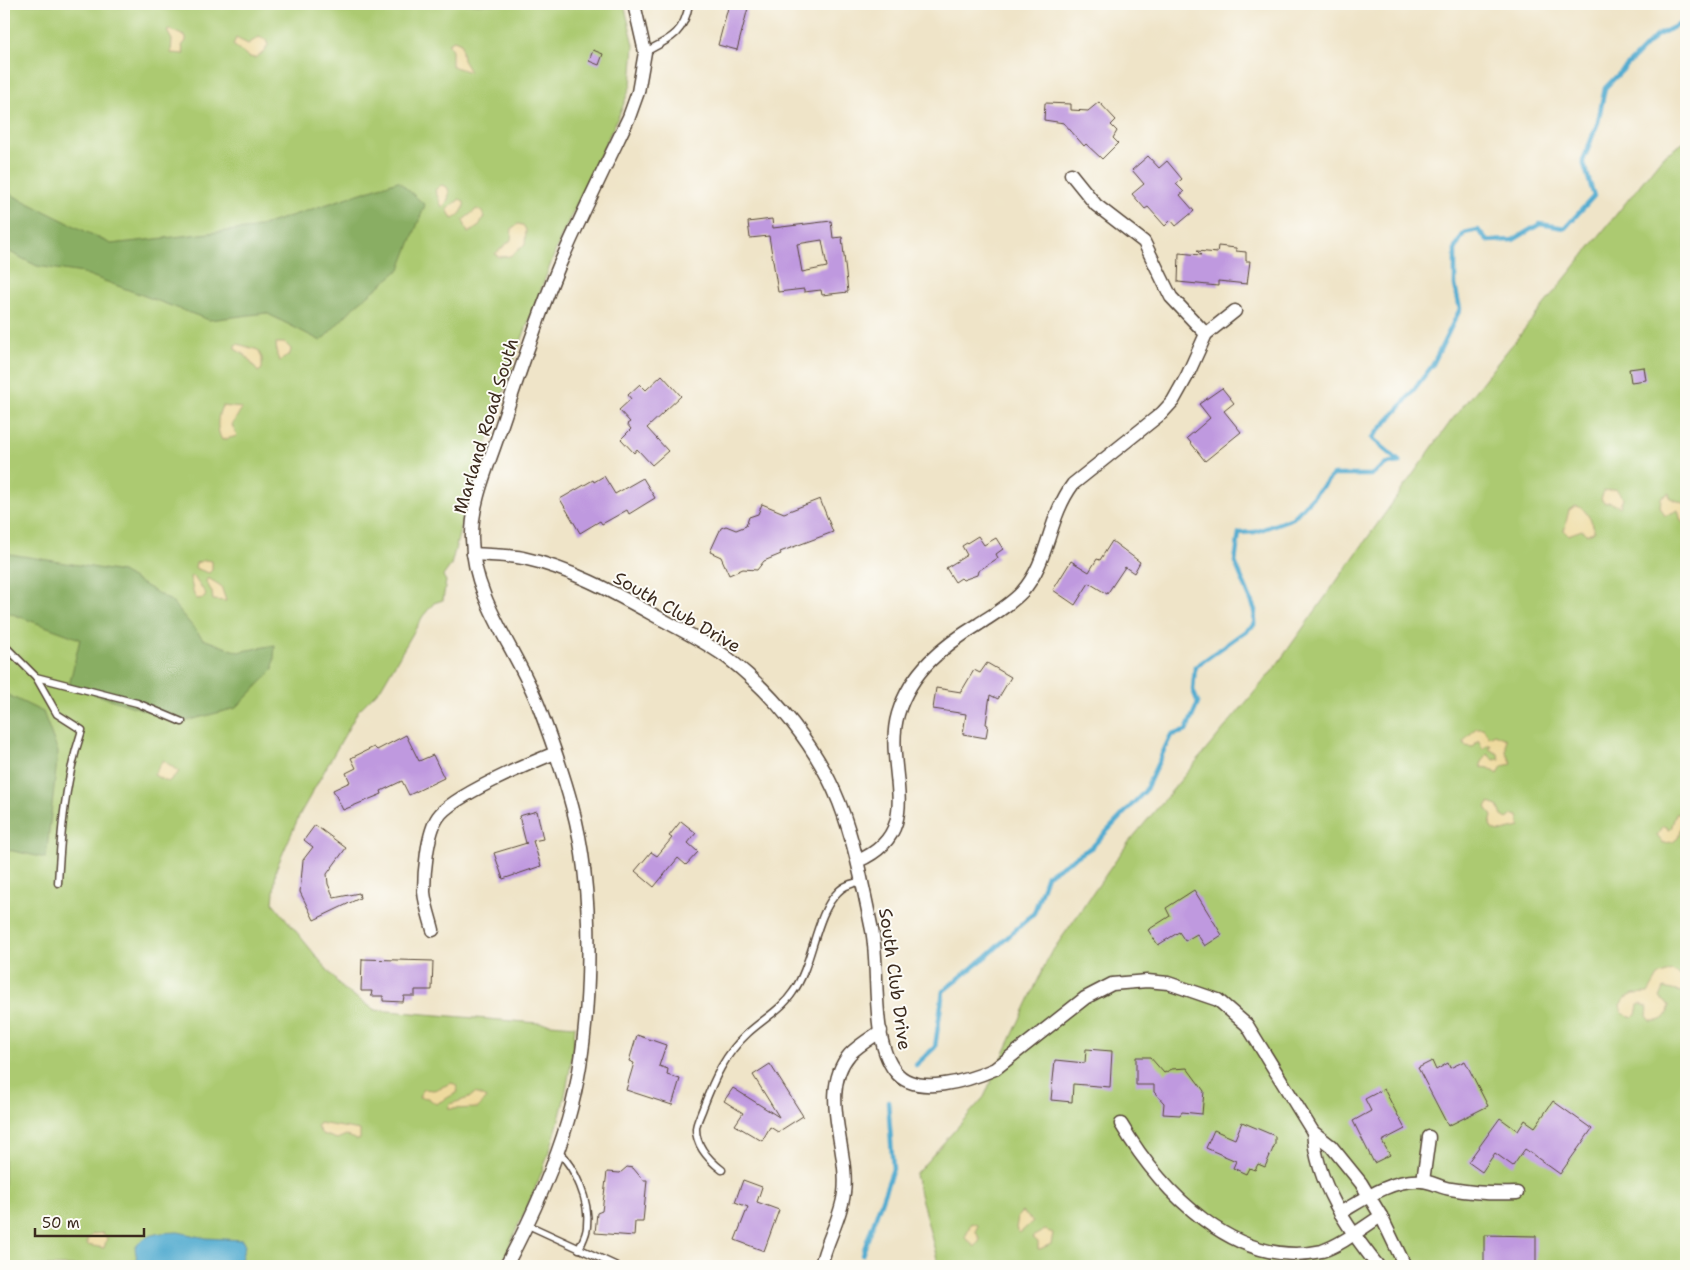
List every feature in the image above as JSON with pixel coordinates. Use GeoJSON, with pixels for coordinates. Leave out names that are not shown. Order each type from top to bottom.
{"type":"FeatureCollection","features":[{"type":"Feature","properties":{"kind":"street","name":"Marland Road South"},"geometry":{"type":"LineString","coordinates":[[506,1266],[528,1225],[569,1118],[583,1041],[587,956],[586,897],[580,847],[572,807],[555,753],[528,677],[478,581],[473,554],[474,510],[529,343],[560,265],[629,117],[638,92],[645,52],[634,4]]}},
{"type":"Feature","properties":{"kind":"street"},"geometry":{"type":"LineString","coordinates":[[1070,174],[1096,205],[1144,242],[1171,297],[1206,334]]}},
{"type":"Feature","properties":{"kind":"street"},"geometry":{"type":"LineString","coordinates":[[858,862],[875,854],[886,844],[893,828],[900,793],[895,757],[895,728],[903,700],[920,671],[951,642],[1004,608],[1022,592],[1042,560],[1054,516],[1062,499],[1073,484],[1149,424],[1173,401],[1187,376],[1206,334],[1235,311]]}},
{"type":"Feature","properties":{"kind":"street","name":"South Club Drive"},"geometry":{"type":"LineString","coordinates":[[473,554],[521,558],[562,569],[626,599],[727,657],[762,688],[778,706],[825,773],[838,802],[858,862],[875,943],[884,1050],[895,1073],[916,1083],[933,1085],[952,1083],[994,1069],[1085,998],[1098,990],[1128,981],[1168,983],[1218,1000],[1240,1018],[1258,1042],[1313,1132],[1331,1146],[1369,1196],[1405,1266]]}},
{"type":"Feature","properties":{"kind":"street"},"geometry":{"type":"LineString","coordinates":[[433,930],[424,893],[433,828],[438,816],[460,799],[555,753]]}},
{"type":"Feature","properties":{"kind":"street"},"geometry":{"type":"LineString","coordinates":[[821,1266],[844,1194],[846,1176],[835,1108],[839,1080],[843,1066],[850,1055],[881,1030]]}},
{"type":"Feature","properties":{"kind":"street"},"geometry":{"type":"LineString","coordinates":[[1121,1124],[1136,1149],[1174,1196],[1209,1226],[1236,1244],[1265,1254],[1286,1257],[1324,1250],[1380,1216]]}},
{"type":"Feature","properties":{"kind":"street","name":"South Club Drive"},"geometry":{"type":"LineString","coordinates":[[1313,1132],[1315,1154],[1330,1195],[1352,1234],[1378,1266]]}},
{"type":"Feature","properties":{"kind":"street"},"geometry":{"type":"LineString","coordinates":[[1423,1181],[1429,1137]]}},
{"type":"Feature","properties":{"kind":"street"},"geometry":{"type":"LineString","coordinates":[[1340,1213],[1369,1196],[1397,1184],[1423,1181],[1449,1189],[1494,1194],[1517,1193]]}},
{"type":"Feature","properties":{"kind":"lane"},"geometry":{"type":"LineString","coordinates":[[645,52],[670,40],[680,31],[689,4]]}},
{"type":"Feature","properties":{"kind":"lane"},"geometry":{"type":"LineString","coordinates":[[4,645],[36,677],[57,714],[82,730],[71,768],[61,829],[58,882]]}},
{"type":"Feature","properties":{"kind":"lane"},"geometry":{"type":"LineString","coordinates":[[36,677],[137,703],[182,722]]}},
{"type":"Feature","properties":{"kind":"lane"},"geometry":{"type":"LineString","coordinates":[[722,1170],[708,1159],[696,1129],[715,1076],[732,1049],[793,993],[805,971],[828,907],[838,891],[862,881]]}},
{"type":"Feature","properties":{"kind":"lane"},"geometry":{"type":"LineString","coordinates":[[558,1150],[566,1159],[584,1196],[587,1227],[579,1249]]}},
{"type":"Feature","properties":{"kind":"lane"},"geometry":{"type":"LineString","coordinates":[[528,1225],[617,1266]]}},
{"type":"Feature","properties":{"kind":"green space"},"geometry":{"type":"Polygon","coordinates":[[[4,4],[624,4],[634,45],[631,85],[621,111],[561,237],[517,352],[468,500],[451,565],[443,576],[446,581],[443,600],[434,603],[423,616],[381,688],[358,711],[300,814],[276,869],[273,903],[343,989],[375,1010],[575,1026],[568,1080],[556,1130],[529,1203],[507,1253],[499,1266],[4,1266],[4,4]]]}},
{"type":"Feature","properties":{"kind":"green space"},"geometry":{"type":"Polygon","coordinates":[[[1686,141],[1686,1266],[939,1266],[915,1175],[984,1097],[1049,956],[1128,843],[1273,670],[1451,421],[1663,156],[1686,141]]]}},
{"type":"Feature","properties":{"kind":"green space"},"geometry":{"type":"Polygon","coordinates":[[[398,181],[425,205],[400,269],[355,306],[321,341],[266,313],[209,320],[83,273],[37,266],[4,249],[4,191],[111,244],[254,228],[398,181]]]}},
{"type":"Feature","properties":{"kind":"green space"},"geometry":{"type":"Polygon","coordinates":[[[4,553],[122,572],[171,601],[203,639],[238,652],[275,645],[273,670],[236,708],[182,722],[69,686],[80,639],[4,611],[4,553]]]}},
{"type":"Feature","properties":{"kind":"green space"},"geometry":{"type":"Polygon","coordinates":[[[4,693],[43,712],[58,752],[46,858],[4,849],[4,693]]]}},
{"type":"Feature","properties":{"kind":"sand"},"geometry":{"type":"Polygon","coordinates":[[[171,30],[186,37],[186,41],[182,46],[184,54],[171,53],[172,40],[167,31],[171,30]]]}},
{"type":"Feature","properties":{"kind":"sand"},"geometry":{"type":"Polygon","coordinates":[[[259,37],[266,40],[268,45],[264,52],[255,58],[249,57],[233,45],[236,38],[248,44],[259,37]]]}},
{"type":"Feature","properties":{"kind":"sand"},"geometry":{"type":"Polygon","coordinates":[[[454,40],[461,43],[463,60],[470,72],[452,66],[452,50],[448,43],[454,40]]]}},
{"type":"Feature","properties":{"kind":"sand"},"geometry":{"type":"Polygon","coordinates":[[[441,185],[447,187],[449,192],[448,200],[444,207],[442,207],[435,190],[441,185]]]}},
{"type":"Feature","properties":{"kind":"sand"},"geometry":{"type":"Polygon","coordinates":[[[460,199],[464,202],[464,207],[459,215],[452,219],[447,209],[460,199]]]}},
{"type":"Feature","properties":{"kind":"sand"},"geometry":{"type":"Polygon","coordinates":[[[477,209],[482,212],[484,217],[478,227],[468,233],[463,220],[477,209]]]}},
{"type":"Feature","properties":{"kind":"sand"},"geometry":{"type":"Polygon","coordinates":[[[518,224],[523,225],[526,230],[525,245],[510,256],[499,257],[495,254],[511,240],[512,228],[518,224]]]}},
{"type":"Feature","properties":{"kind":"sand"},"geometry":{"type":"Polygon","coordinates":[[[276,343],[285,343],[291,349],[290,354],[280,361],[277,356],[276,343]]]}},
{"type":"Feature","properties":{"kind":"sand"},"geometry":{"type":"Polygon","coordinates":[[[238,344],[258,350],[262,358],[262,369],[258,372],[246,356],[235,349],[235,345],[238,344]]]}},
{"type":"Feature","properties":{"kind":"sand"},"geometry":{"type":"Polygon","coordinates":[[[222,406],[242,408],[232,425],[237,436],[222,440],[218,423],[222,406]]]}},
{"type":"Feature","properties":{"kind":"sand"},"geometry":{"type":"Polygon","coordinates":[[[1616,489],[1623,498],[1620,507],[1610,502],[1604,503],[1601,499],[1604,491],[1616,489]]]}},
{"type":"Feature","properties":{"kind":"sand"},"geometry":{"type":"Polygon","coordinates":[[[1669,493],[1670,498],[1686,504],[1686,525],[1681,521],[1678,510],[1665,516],[1660,507],[1661,498],[1669,493]]]}},
{"type":"Feature","properties":{"kind":"sand"},"geometry":{"type":"Polygon","coordinates":[[[1575,506],[1582,508],[1586,513],[1592,523],[1594,532],[1587,534],[1582,530],[1568,535],[1564,531],[1569,510],[1575,506]]]}},
{"type":"Feature","properties":{"kind":"sand"},"geometry":{"type":"Polygon","coordinates":[[[205,560],[212,561],[212,570],[209,573],[195,568],[196,563],[205,560]]]}},
{"type":"Feature","properties":{"kind":"sand"},"geometry":{"type":"Polygon","coordinates":[[[193,576],[206,594],[204,598],[197,599],[194,595],[190,577],[193,576]]]}},
{"type":"Feature","properties":{"kind":"sand"},"geometry":{"type":"Polygon","coordinates":[[[208,578],[221,586],[226,601],[213,600],[212,592],[206,581],[208,578]]]}},
{"type":"Feature","properties":{"kind":"sand"},"geometry":{"type":"Polygon","coordinates":[[[1476,728],[1483,728],[1489,737],[1495,734],[1506,739],[1506,752],[1512,764],[1502,766],[1498,774],[1489,768],[1481,767],[1487,754],[1494,760],[1500,759],[1498,754],[1489,749],[1491,745],[1487,745],[1483,749],[1478,740],[1473,747],[1465,746],[1464,741],[1476,728]]]}},
{"type":"Feature","properties":{"kind":"sand"},"geometry":{"type":"Polygon","coordinates":[[[163,760],[179,772],[168,782],[154,775],[163,760]]]}},
{"type":"Feature","properties":{"kind":"sand"},"geometry":{"type":"Polygon","coordinates":[[[1489,803],[1498,806],[1502,816],[1507,819],[1513,815],[1518,816],[1520,827],[1498,832],[1493,830],[1490,825],[1492,816],[1486,807],[1489,803]]]}},
{"type":"Feature","properties":{"kind":"sand"},"geometry":{"type":"Polygon","coordinates":[[[1676,813],[1681,813],[1683,818],[1678,838],[1673,842],[1663,843],[1657,836],[1662,826],[1667,827],[1668,830],[1671,829],[1676,813]]]}},
{"type":"Feature","properties":{"kind":"sand"},"geometry":{"type":"Polygon","coordinates":[[[1672,971],[1685,979],[1686,988],[1680,992],[1664,988],[1660,998],[1669,1005],[1665,1018],[1659,1021],[1651,1021],[1647,1016],[1648,1007],[1641,1004],[1638,1005],[1636,1015],[1632,1017],[1622,1013],[1620,1005],[1624,999],[1634,994],[1648,993],[1658,976],[1672,971]]]}},
{"type":"Feature","properties":{"kind":"sand"},"geometry":{"type":"Polygon","coordinates":[[[452,1083],[456,1085],[458,1092],[436,1104],[428,1098],[419,1097],[423,1089],[434,1090],[452,1083]]]}},
{"type":"Feature","properties":{"kind":"sand"},"geometry":{"type":"Polygon","coordinates":[[[475,1093],[487,1098],[478,1108],[448,1109],[450,1104],[469,1098],[475,1093]]]}},
{"type":"Feature","properties":{"kind":"sand"},"geometry":{"type":"Polygon","coordinates":[[[319,1123],[360,1130],[360,1139],[356,1140],[346,1135],[337,1139],[322,1134],[317,1127],[319,1123]]]}},
{"type":"Feature","properties":{"kind":"sand"},"geometry":{"type":"Polygon","coordinates":[[[1022,1212],[1033,1221],[1020,1233],[1016,1229],[1018,1216],[1022,1212]]]}},
{"type":"Feature","properties":{"kind":"sand"},"geometry":{"type":"Polygon","coordinates":[[[971,1223],[977,1225],[976,1232],[980,1240],[975,1247],[965,1238],[971,1223]]]}},
{"type":"Feature","properties":{"kind":"sand"},"geometry":{"type":"Polygon","coordinates":[[[1045,1230],[1053,1233],[1051,1244],[1038,1249],[1038,1242],[1032,1237],[1045,1230]]]}},
{"type":"Feature","properties":{"kind":"sand"},"geometry":{"type":"Polygon","coordinates":[[[103,1233],[107,1238],[104,1248],[87,1245],[87,1240],[93,1234],[103,1233]]]}},
{"type":"Feature","properties":{"kind":"water"},"geometry":{"type":"Polygon","coordinates":[[[178,1232],[206,1238],[242,1240],[245,1246],[239,1266],[138,1266],[135,1248],[139,1243],[154,1234],[178,1232]]]}},
{"type":"Feature","properties":{"kind":"building"},"geometry":{"type":"Polygon","coordinates":[[[729,4],[749,4],[737,50],[718,45],[729,4]]]}},
{"type":"Feature","properties":{"kind":"building"},"geometry":{"type":"Polygon","coordinates":[[[593,50],[603,54],[599,65],[589,61],[593,50]]]}},
{"type":"Feature","properties":{"kind":"building"},"geometry":{"type":"Polygon","coordinates":[[[1099,102],[1116,120],[1111,125],[1117,131],[1113,138],[1118,143],[1102,159],[1086,144],[1084,146],[1064,123],[1044,120],[1045,103],[1071,104],[1071,110],[1088,111],[1099,102]]]}},
{"type":"Feature","properties":{"kind":"building"},"geometry":{"type":"Polygon","coordinates":[[[1148,156],[1159,168],[1167,161],[1182,179],[1176,184],[1184,192],[1180,195],[1194,211],[1176,226],[1171,220],[1165,226],[1148,207],[1145,209],[1132,194],[1144,184],[1132,170],[1148,156]]]}},
{"type":"Feature","properties":{"kind":"building"},"geometry":{"type":"Polygon","coordinates":[[[772,219],[773,228],[831,221],[833,238],[842,237],[848,292],[822,295],[821,290],[804,292],[804,289],[778,292],[769,236],[750,238],[748,222],[772,219]],[[822,240],[797,244],[802,272],[827,267],[822,240]]]}},
{"type":"Feature","properties":{"kind":"building"},"geometry":{"type":"Polygon","coordinates":[[[1218,246],[1236,248],[1236,251],[1246,252],[1246,261],[1250,261],[1247,284],[1218,281],[1218,286],[1178,282],[1179,253],[1201,255],[1197,251],[1217,253],[1218,246]]]}},
{"type":"Feature","properties":{"kind":"building"},"geometry":{"type":"Polygon","coordinates":[[[1644,367],[1646,380],[1631,382],[1629,369],[1644,367]]]}},
{"type":"Feature","properties":{"kind":"building"},"geometry":{"type":"Polygon","coordinates":[[[662,375],[681,396],[647,428],[668,451],[652,465],[637,449],[634,453],[621,439],[631,429],[627,424],[630,422],[619,410],[631,399],[628,395],[640,384],[646,390],[662,375]]]}},
{"type":"Feature","properties":{"kind":"building"},"geometry":{"type":"Polygon","coordinates":[[[1222,388],[1234,403],[1224,411],[1241,432],[1205,461],[1187,438],[1210,418],[1199,404],[1222,388]]]}},
{"type":"Feature","properties":{"kind":"building"},"geometry":{"type":"Polygon","coordinates":[[[604,476],[615,494],[643,478],[655,498],[629,514],[627,510],[602,524],[600,521],[580,533],[560,499],[593,480],[594,482],[604,476]]]}},
{"type":"Feature","properties":{"kind":"building"},"geometry":{"type":"Polygon","coordinates":[[[820,499],[833,532],[780,552],[781,554],[764,561],[757,570],[743,569],[729,575],[721,557],[710,552],[721,528],[726,526],[736,530],[746,526],[749,517],[758,514],[762,504],[784,513],[820,499]]]}},
{"type":"Feature","properties":{"kind":"building"},"geometry":{"type":"Polygon","coordinates":[[[978,536],[984,545],[996,538],[1003,549],[996,554],[998,558],[978,571],[977,575],[963,580],[961,578],[955,582],[946,568],[967,555],[962,546],[978,536]]]}},
{"type":"Feature","properties":{"kind":"building"},"geometry":{"type":"Polygon","coordinates":[[[1112,541],[1140,562],[1134,573],[1125,567],[1107,594],[1089,583],[1075,605],[1053,590],[1071,561],[1089,572],[1097,559],[1100,560],[1112,541]]]}},
{"type":"Feature","properties":{"kind":"building"},"geometry":{"type":"Polygon","coordinates":[[[987,663],[1011,677],[998,699],[990,695],[986,738],[963,734],[966,714],[933,709],[936,688],[961,692],[974,670],[980,673],[987,663]]]}},
{"type":"Feature","properties":{"kind":"building"},"geometry":{"type":"Polygon","coordinates":[[[406,735],[419,761],[433,755],[444,778],[409,795],[402,781],[381,791],[382,794],[343,810],[333,790],[350,782],[346,773],[356,768],[351,758],[374,747],[377,750],[406,735]]]}},
{"type":"Feature","properties":{"kind":"building"},"geometry":{"type":"Polygon","coordinates":[[[537,811],[543,839],[533,841],[541,866],[503,879],[494,853],[527,843],[519,816],[537,811]]]}},
{"type":"Feature","properties":{"kind":"building"},"geometry":{"type":"Polygon","coordinates":[[[681,821],[696,833],[688,843],[698,852],[686,865],[678,858],[654,887],[635,871],[651,852],[657,856],[672,838],[669,836],[681,821]]]}},
{"type":"Feature","properties":{"kind":"building"},"geometry":{"type":"Polygon","coordinates":[[[315,825],[346,848],[327,874],[328,884],[334,898],[359,893],[360,898],[314,920],[300,892],[303,860],[313,847],[304,840],[315,825]]]}},
{"type":"Feature","properties":{"kind":"building"},"geometry":{"type":"Polygon","coordinates":[[[1194,890],[1222,935],[1205,946],[1197,934],[1185,941],[1179,932],[1158,945],[1148,930],[1170,916],[1166,908],[1194,890]]]}},
{"type":"Feature","properties":{"kind":"building"},"geometry":{"type":"Polygon","coordinates":[[[362,959],[433,961],[432,990],[415,990],[415,996],[404,996],[403,1002],[383,1001],[383,996],[371,996],[372,991],[361,991],[362,959]]]}},
{"type":"Feature","properties":{"kind":"building"},"geometry":{"type":"Polygon","coordinates":[[[637,1035],[666,1045],[659,1066],[668,1069],[667,1075],[680,1079],[672,1105],[626,1090],[634,1063],[629,1061],[637,1035]]]}},
{"type":"Feature","properties":{"kind":"building"},"geometry":{"type":"Polygon","coordinates":[[[1086,1049],[1112,1051],[1110,1087],[1073,1084],[1072,1102],[1051,1100],[1055,1060],[1085,1063],[1086,1049]]]}},
{"type":"Feature","properties":{"kind":"building"},"geometry":{"type":"Polygon","coordinates":[[[1136,1057],[1150,1057],[1164,1073],[1172,1069],[1187,1068],[1204,1091],[1202,1114],[1182,1112],[1180,1115],[1163,1114],[1164,1103],[1154,1092],[1154,1085],[1136,1085],[1136,1057]]]}},
{"type":"Feature","properties":{"kind":"building"},"geometry":{"type":"Polygon","coordinates":[[[1432,1061],[1436,1070],[1448,1063],[1450,1068],[1465,1061],[1488,1106],[1448,1126],[1418,1068],[1432,1061]]]}},
{"type":"Feature","properties":{"kind":"building"},"geometry":{"type":"Polygon","coordinates":[[[770,1064],[803,1116],[778,1132],[770,1127],[762,1141],[735,1125],[743,1113],[724,1101],[733,1088],[779,1117],[753,1075],[770,1064]]]}},
{"type":"Feature","properties":{"kind":"building"},"geometry":{"type":"Polygon","coordinates":[[[1384,1089],[1405,1129],[1382,1141],[1390,1155],[1374,1163],[1353,1121],[1371,1111],[1365,1099],[1384,1089]]]}},
{"type":"Feature","properties":{"kind":"building"},"geometry":{"type":"Polygon","coordinates":[[[1553,1101],[1592,1129],[1560,1174],[1525,1149],[1513,1166],[1495,1153],[1482,1172],[1468,1162],[1500,1118],[1518,1131],[1525,1120],[1535,1127],[1553,1101]]]}},
{"type":"Feature","properties":{"kind":"building"},"geometry":{"type":"Polygon","coordinates":[[[1242,1122],[1275,1136],[1275,1144],[1265,1167],[1258,1164],[1255,1170],[1249,1168],[1246,1174],[1233,1168],[1236,1161],[1206,1148],[1214,1130],[1235,1139],[1242,1122]]]}},
{"type":"Feature","properties":{"kind":"building"},"geometry":{"type":"Polygon","coordinates":[[[627,1167],[633,1168],[643,1180],[647,1180],[643,1222],[635,1222],[634,1236],[595,1233],[597,1213],[602,1211],[607,1172],[620,1173],[627,1167]]]}},
{"type":"Feature","properties":{"kind":"building"},"geometry":{"type":"Polygon","coordinates":[[[743,1180],[762,1187],[757,1202],[779,1210],[764,1251],[735,1240],[748,1207],[735,1202],[743,1180]]]}},
{"type":"Feature","properties":{"kind":"building"},"geometry":{"type":"Polygon","coordinates":[[[1484,1235],[1536,1236],[1536,1266],[1484,1266],[1484,1235]]]}},
{"type":"Feature","properties":{"kind":"waterway"},"geometry":{"type":"LineString","coordinates":[[916,1065],[935,1047],[943,991],[987,956],[1034,913],[1047,875],[1092,847],[1145,791],[1171,735],[1186,731],[1198,703],[1193,690],[1195,667],[1254,625],[1255,610],[1235,562],[1239,533],[1255,532],[1293,518],[1333,475],[1371,475],[1386,464],[1400,462],[1372,438],[1402,405],[1432,366],[1460,309],[1455,285],[1455,248],[1464,233],[1478,230],[1488,241],[1513,240],[1540,224],[1565,228],[1594,196],[1583,161],[1598,122],[1605,88],[1656,36],[1686,21]]}},
{"type":"Feature","properties":{"kind":"waterway"},"geometry":{"type":"LineString","coordinates":[[862,1255],[893,1169],[888,1101]]}}]}
